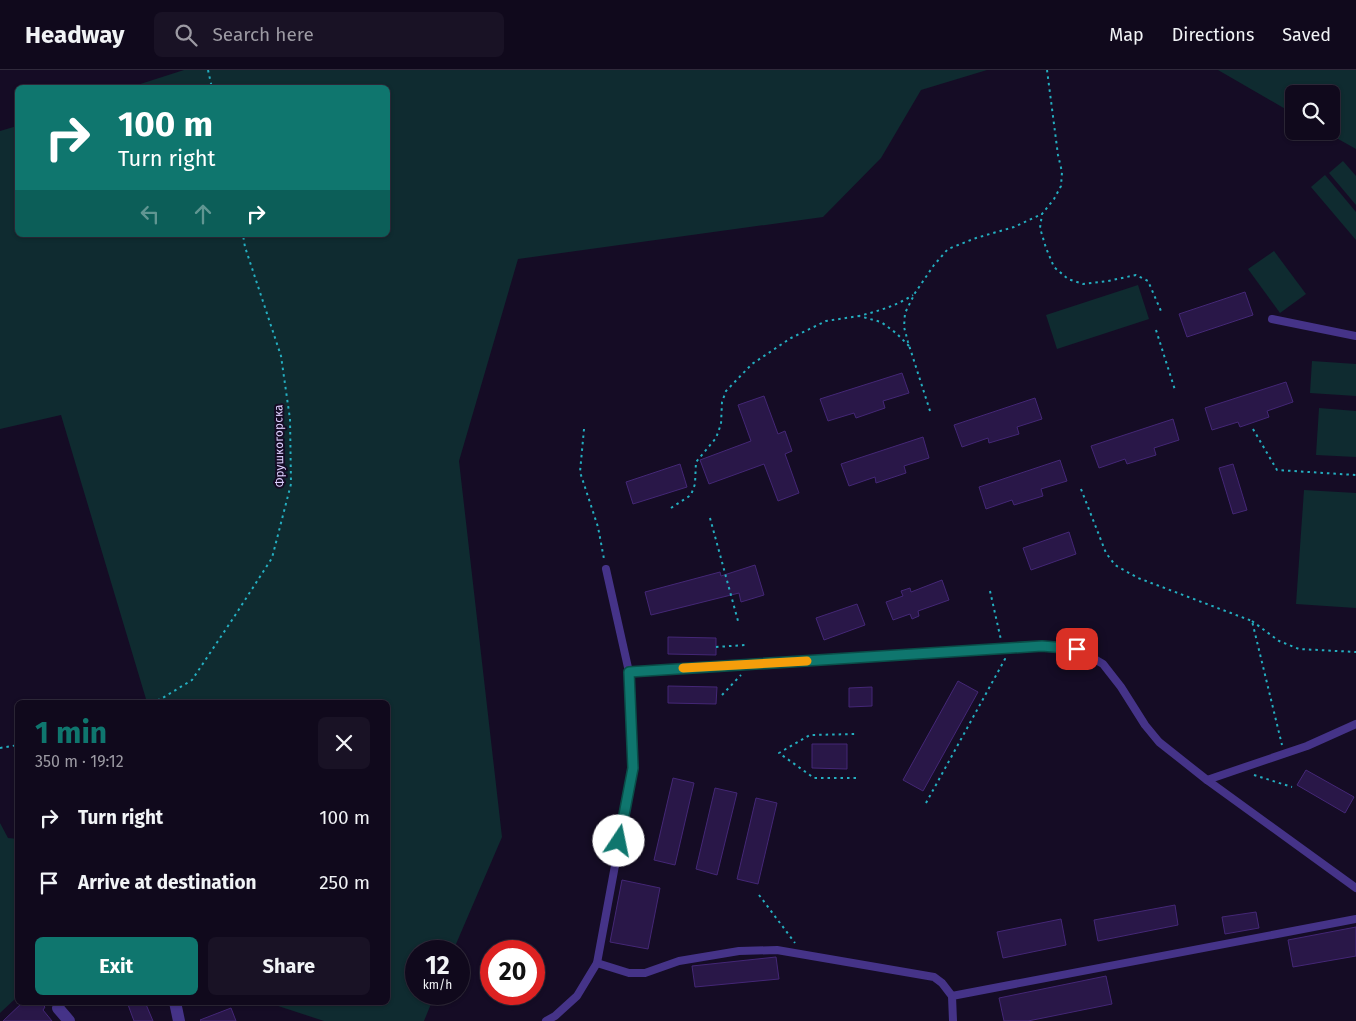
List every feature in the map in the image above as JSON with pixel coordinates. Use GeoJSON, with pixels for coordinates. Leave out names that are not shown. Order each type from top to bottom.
{"type":"FeatureCollection","features":[{"type":"Feature","properties":{"kind":"street"},"geometry":{"type":"LineString","coordinates":[[175,1005],[178,1021]]}},
{"type":"Feature","properties":{"kind":"street"},"geometry":{"type":"LineString","coordinates":[[58,1008],[69,1021]]}},
{"type":"Feature","properties":{"kind":"lane"},"geometry":{"type":"LineString","coordinates":[[1272,319],[1356,336]]}},
{"type":"Feature","properties":{"kind":"lane"},"geometry":{"type":"LineString","coordinates":[[546,1021],[555,1016],[577,996],[597,963],[633,768],[629,672],[606,569]]}},
{"type":"Feature","properties":{"kind":"lane"},"geometry":{"type":"LineString","coordinates":[[629,672],[1042,646],[1077,649],[1103,664],[1158,742],[1207,780],[1356,888]]}},
{"type":"Feature","properties":{"kind":"lane"},"geometry":{"type":"LineString","coordinates":[[1207,780],[1307,746],[1356,724]]}},
{"type":"Feature","properties":{"kind":"lane"},"geometry":{"type":"LineString","coordinates":[[952,996],[1356,919]]}},
{"type":"Feature","properties":{"kind":"lane"},"geometry":{"type":"LineString","coordinates":[[597,963],[629,973],[645,973],[679,961],[739,951],[777,950],[804,954],[934,977],[942,982],[952,996],[952,1021]]}},
{"type":"Feature","properties":{"kind":"path"},"geometry":{"type":"LineString","coordinates":[[208,70],[211,85]]}},
{"type":"Feature","properties":{"kind":"path"},"geometry":{"type":"LineString","coordinates":[[930,411],[904,327],[905,313],[915,293],[934,265],[948,249],[976,238],[1014,227],[1042,214],[1054,199],[1061,186],[1062,172],[1047,70]]}},
{"type":"Feature","properties":{"kind":"path"},"geometry":{"type":"LineString","coordinates":[[1042,214],[1040,228],[1046,248],[1054,267],[1068,279],[1083,284],[1136,275],[1148,281],[1161,311]]}},
{"type":"Feature","properties":{"kind":"path","name":"Фрушкогорска"},"geometry":{"type":"LineString","coordinates":[[158,700],[192,680],[272,558],[291,484],[290,420],[281,356],[243,237]]}},
{"type":"Feature","properties":{"kind":"path"},"geometry":{"type":"LineString","coordinates":[[671,508],[691,495],[695,484],[696,462],[716,438],[721,424],[722,402],[726,391],[752,364],[791,338],[826,321],[882,310],[902,302],[915,293]]}},
{"type":"Feature","properties":{"kind":"path"},"geometry":{"type":"LineString","coordinates":[[859,316],[881,322],[909,346]]}},
{"type":"Feature","properties":{"kind":"path"},"geometry":{"type":"LineString","coordinates":[[1156,330],[1175,390]]}},
{"type":"Feature","properties":{"kind":"path"},"geometry":{"type":"LineString","coordinates":[[584,429],[580,472],[598,527],[606,569]]}},
{"type":"Feature","properties":{"kind":"path"},"geometry":{"type":"LineString","coordinates":[[1253,429],[1277,470],[1356,475]]}},
{"type":"Feature","properties":{"kind":"path"},"geometry":{"type":"LineString","coordinates":[[1081,489],[1106,553],[1115,565],[1138,578],[1252,621],[1279,641],[1299,650],[1356,652]]}},
{"type":"Feature","properties":{"kind":"path"},"geometry":{"type":"LineString","coordinates":[[710,518],[738,620]]}},
{"type":"Feature","properties":{"kind":"path"},"geometry":{"type":"LineString","coordinates":[[926,803],[1005,660],[1004,648],[990,591]]}},
{"type":"Feature","properties":{"kind":"path"},"geometry":{"type":"LineString","coordinates":[[1252,621],[1284,754]]}},
{"type":"Feature","properties":{"kind":"path"},"geometry":{"type":"LineString","coordinates":[[716,647],[745,646]]}},
{"type":"Feature","properties":{"kind":"path"},"geometry":{"type":"LineString","coordinates":[[722,695],[750,664]]}},
{"type":"Feature","properties":{"kind":"path"},"geometry":{"type":"LineString","coordinates":[[856,734],[810,735],[779,753],[814,778],[856,778]]}},
{"type":"Feature","properties":{"kind":"path"},"geometry":{"type":"LineString","coordinates":[[0,748],[15,746]]}},
{"type":"Feature","properties":{"kind":"path"},"geometry":{"type":"LineString","coordinates":[[1238,769],[1292,787]]}},
{"type":"Feature","properties":{"kind":"path"},"geometry":{"type":"LineString","coordinates":[[759,895],[804,954]]}},
{"type":"Feature","properties":{"kind":"green space"},"geometry":{"type":"Polygon","coordinates":[[[184,70],[987,70],[921,90],[881,158],[823,217],[518,259],[459,461],[502,837],[458,940],[405,940],[405,1005],[431,1005],[424,1021],[324,1021],[275,1005],[390,1005],[390,700],[146,700],[61,415],[0,429],[0,131],[15,127],[15,237],[390,237],[390,85],[137,85],[184,70]]]}},
{"type":"Feature","properties":{"kind":"green space"},"geometry":{"type":"Polygon","coordinates":[[[1218,70],[1356,70],[1356,149],[1340,140],[1340,85],[1285,85],[1285,109],[1218,70]]]}},
{"type":"Feature","properties":{"kind":"green space"},"geometry":{"type":"Polygon","coordinates":[[[1343,161],[1356,176],[1356,205],[1329,173],[1343,161]]]}},
{"type":"Feature","properties":{"kind":"green space"},"geometry":{"type":"Polygon","coordinates":[[[1325,175],[1356,212],[1356,240],[1311,187],[1325,175]]]}},
{"type":"Feature","properties":{"kind":"green space"},"geometry":{"type":"Polygon","coordinates":[[[1274,251],[1306,294],[1280,313],[1248,269],[1274,251]]]}},
{"type":"Feature","properties":{"kind":"green space"},"geometry":{"type":"Polygon","coordinates":[[[1138,285],[1149,319],[1057,349],[1046,315],[1138,285]]]}},
{"type":"Feature","properties":{"kind":"green space"},"geometry":{"type":"Polygon","coordinates":[[[1312,361],[1356,364],[1356,396],[1310,393],[1312,361]]]}},
{"type":"Feature","properties":{"kind":"green space"},"geometry":{"type":"Polygon","coordinates":[[[1319,408],[1356,411],[1356,457],[1316,455],[1319,408]]]}},
{"type":"Feature","properties":{"kind":"green space"},"geometry":{"type":"Polygon","coordinates":[[[1304,490],[1356,493],[1356,608],[1296,604],[1304,490]]]}},
{"type":"Feature","properties":{"kind":"green space"},"geometry":{"type":"Polygon","coordinates":[[[0,823],[8,838],[15,839],[15,999],[0,1013],[0,823]]]}},
{"type":"Feature","properties":{"kind":"building"},"geometry":{"type":"Polygon","coordinates":[[[1245,292],[1253,315],[1187,337],[1179,314],[1245,292]]]}},
{"type":"Feature","properties":{"kind":"building"},"geometry":{"type":"Polygon","coordinates":[[[902,373],[909,393],[883,401],[885,408],[856,418],[854,413],[828,421],[820,399],[902,373]]]}},
{"type":"Feature","properties":{"kind":"building"},"geometry":{"type":"Polygon","coordinates":[[[1286,382],[1293,402],[1267,411],[1269,417],[1240,427],[1238,422],[1212,430],[1205,408],[1286,382]]]}},
{"type":"Feature","properties":{"kind":"building"},"geometry":{"type":"Polygon","coordinates":[[[764,396],[778,434],[785,431],[792,451],[785,454],[799,493],[778,501],[764,464],[709,484],[700,460],[751,441],[738,405],[764,396]]]}},
{"type":"Feature","properties":{"kind":"building"},"geometry":{"type":"Polygon","coordinates":[[[1035,398],[1042,419],[1017,427],[1019,434],[989,443],[988,438],[962,447],[954,425],[1035,398]]]}},
{"type":"Feature","properties":{"kind":"building"},"geometry":{"type":"Polygon","coordinates":[[[1173,419],[1179,440],[1154,448],[1156,455],[1127,464],[1125,459],[1099,468],[1091,446],[1173,419]]]}},
{"type":"Feature","properties":{"kind":"building"},"geometry":{"type":"Polygon","coordinates":[[[923,437],[929,458],[904,466],[906,473],[876,483],[875,477],[849,486],[841,464],[923,437]]]}},
{"type":"Feature","properties":{"kind":"building"},"geometry":{"type":"Polygon","coordinates":[[[1060,460],[1067,481],[1041,489],[1043,496],[1014,505],[1012,500],[986,509],[979,487],[1060,460]]]}},
{"type":"Feature","properties":{"kind":"building"},"geometry":{"type":"Polygon","coordinates":[[[680,464],[687,487],[633,504],[626,482],[680,464]]]}},
{"type":"Feature","properties":{"kind":"building"},"geometry":{"type":"Polygon","coordinates":[[[1233,464],[1247,510],[1233,514],[1219,468],[1233,464]]]}},
{"type":"Feature","properties":{"kind":"building"},"geometry":{"type":"Polygon","coordinates":[[[1069,532],[1076,554],[1031,570],[1023,548],[1069,532]]]}},
{"type":"Feature","properties":{"kind":"building"},"geometry":{"type":"Polygon","coordinates":[[[755,565],[764,595],[741,602],[739,593],[651,615],[645,592],[720,572],[721,576],[755,565]]]}},
{"type":"Feature","properties":{"kind":"building"},"geometry":{"type":"Polygon","coordinates":[[[942,580],[949,600],[918,611],[919,616],[912,619],[910,614],[893,620],[886,602],[903,596],[901,591],[910,588],[911,592],[942,580]]]}},
{"type":"Feature","properties":{"kind":"building"},"geometry":{"type":"Polygon","coordinates":[[[857,604],[865,625],[824,640],[816,618],[857,604]]]}},
{"type":"Feature","properties":{"kind":"building"},"geometry":{"type":"Polygon","coordinates":[[[668,637],[716,638],[716,655],[668,654],[668,637]]]}},
{"type":"Feature","properties":{"kind":"building"},"geometry":{"type":"Polygon","coordinates":[[[958,681],[978,692],[923,791],[903,780],[958,681]]]}},
{"type":"Feature","properties":{"kind":"building"},"geometry":{"type":"Polygon","coordinates":[[[668,686],[717,687],[716,704],[668,703],[668,686]]]}},
{"type":"Feature","properties":{"kind":"building"},"geometry":{"type":"Polygon","coordinates":[[[872,687],[872,706],[849,707],[849,688],[872,687]]]}},
{"type":"Feature","properties":{"kind":"building"},"geometry":{"type":"Polygon","coordinates":[[[812,744],[847,744],[847,769],[812,768],[812,744]]]}},
{"type":"Feature","properties":{"kind":"building"},"geometry":{"type":"Polygon","coordinates":[[[1306,770],[1354,797],[1345,813],[1297,785],[1306,770]]]}},
{"type":"Feature","properties":{"kind":"building"},"geometry":{"type":"Polygon","coordinates":[[[673,778],[694,783],[675,865],[654,860],[673,778]]]}},
{"type":"Feature","properties":{"kind":"building"},"geometry":{"type":"Polygon","coordinates":[[[715,788],[737,793],[717,875],[696,869],[715,788]]]}},
{"type":"Feature","properties":{"kind":"building"},"geometry":{"type":"Polygon","coordinates":[[[756,798],[777,803],[758,884],[737,879],[756,798]]]}},
{"type":"Feature","properties":{"kind":"building"},"geometry":{"type":"Polygon","coordinates":[[[622,880],[660,888],[648,949],[610,942],[622,880]]]}},
{"type":"Feature","properties":{"kind":"building"},"geometry":{"type":"Polygon","coordinates":[[[1175,905],[1178,925],[1098,941],[1094,920],[1175,905]]]}},
{"type":"Feature","properties":{"kind":"building"},"geometry":{"type":"Polygon","coordinates":[[[1256,912],[1259,928],[1225,934],[1222,917],[1256,912]]]}},
{"type":"Feature","properties":{"kind":"building"},"geometry":{"type":"Polygon","coordinates":[[[1061,919],[1066,945],[1003,958],[997,932],[1061,919]]]}},
{"type":"Feature","properties":{"kind":"building"},"geometry":{"type":"Polygon","coordinates":[[[1356,927],[1356,956],[1293,967],[1288,940],[1356,927]]]}},
{"type":"Feature","properties":{"kind":"building"},"geometry":{"type":"Polygon","coordinates":[[[776,957],[779,979],[695,987],[692,966],[776,957]]]}},
{"type":"Feature","properties":{"kind":"building"},"geometry":{"type":"Polygon","coordinates":[[[1106,976],[1112,1004],[1028,1021],[1004,1021],[999,998],[1106,976]]]}},
{"type":"Feature","properties":{"kind":"building"},"geometry":{"type":"Polygon","coordinates":[[[20,1005],[43,1005],[45,1007],[43,1010],[52,1021],[3,1021],[20,1005]]]}},
{"type":"Feature","properties":{"kind":"building"},"geometry":{"type":"Polygon","coordinates":[[[128,1005],[146,1005],[153,1021],[134,1021],[128,1005]]]}},
{"type":"Feature","properties":{"kind":"building"},"geometry":{"type":"Polygon","coordinates":[[[231,1008],[236,1021],[200,1020],[231,1008]]]}},
{"type":"Feature","properties":{"kind":"slow traffic"},"geometry":{"type":"LineString","coordinates":[[683,668],[807,661]]}},
{"type":"Feature","properties":{"kind":"route"},"geometry":{"type":"LineString","coordinates":[[619,841],[633,768],[629,672],[1042,646],[1077,649]]}}]}
